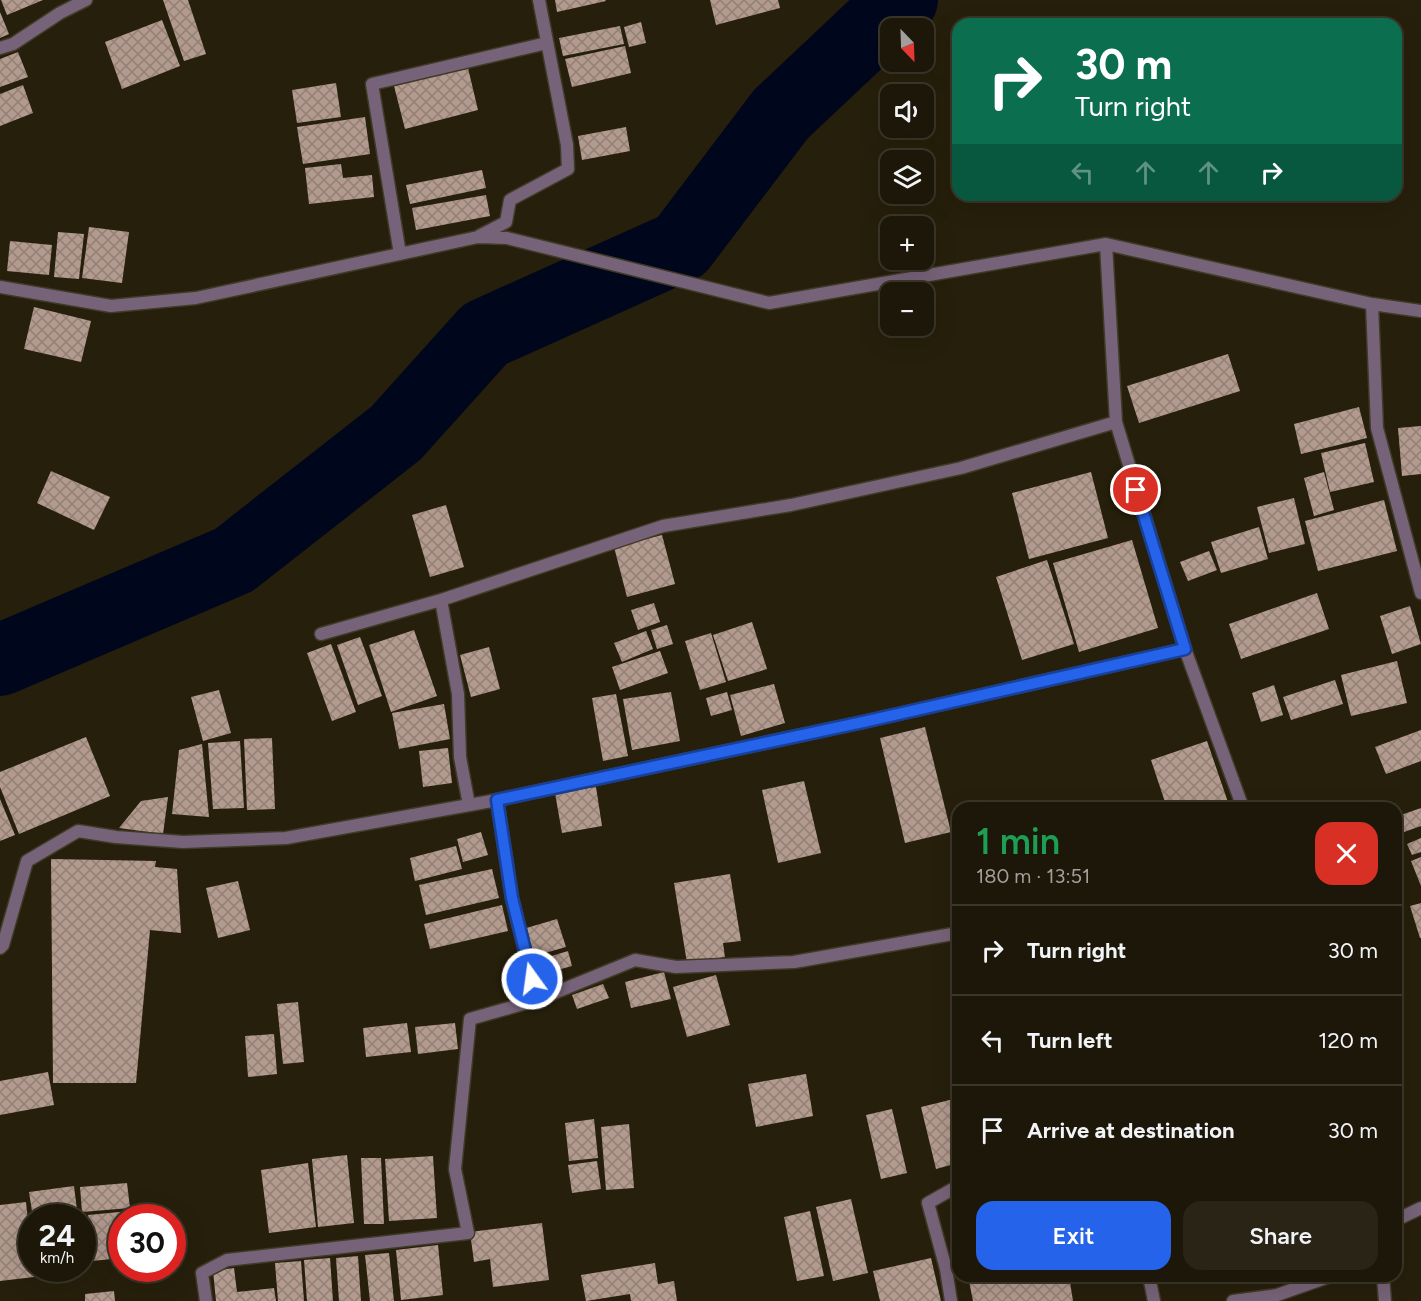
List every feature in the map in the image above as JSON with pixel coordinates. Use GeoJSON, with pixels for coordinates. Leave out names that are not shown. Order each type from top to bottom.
{"type":"FeatureCollection","features":[{"type":"Feature","properties":{"kind":"street"},"geometry":{"type":"LineString","coordinates":[[0,48],[13,44],[60,13],[86,0]]}},
{"type":"Feature","properties":{"kind":"street"},"geometry":{"type":"LineString","coordinates":[[478,237],[506,222],[510,200],[568,169],[567,145],[539,0]]}},
{"type":"Feature","properties":{"kind":"street"},"geometry":{"type":"LineString","coordinates":[[400,254],[372,84],[547,43]]}},
{"type":"Feature","properties":{"kind":"street"},"geometry":{"type":"LineString","coordinates":[[0,287],[111,306],[196,298],[478,237],[507,238],[769,303],[1106,244],[1372,304],[1421,311]]}},
{"type":"Feature","properties":{"kind":"street"},"geometry":{"type":"LineString","coordinates":[[1106,244],[1116,422],[1185,649],[1241,802]]}},
{"type":"Feature","properties":{"kind":"street"},"geometry":{"type":"LineString","coordinates":[[1372,304],[1377,428],[1421,593]]}},
{"type":"Feature","properties":{"kind":"street"},"geometry":{"type":"LineString","coordinates":[[321,634],[441,600],[663,526],[791,506],[961,468],[1116,422]]}},
{"type":"Feature","properties":{"kind":"street"},"geometry":{"type":"LineString","coordinates":[[441,600],[458,694],[460,757],[470,805]]}},
{"type":"Feature","properties":{"kind":"street"},"geometry":{"type":"LineString","coordinates":[[0,948],[3,945],[27,861],[78,831],[116,837],[183,842],[286,838],[497,800],[852,725],[1185,649]]}},
{"type":"Feature","properties":{"kind":"street"},"geometry":{"type":"LineString","coordinates":[[497,800],[512,898],[537,1000]]}},
{"type":"Feature","properties":{"kind":"street"},"geometry":{"type":"LineString","coordinates":[[206,1301],[202,1273],[227,1260],[468,1233],[456,1170],[470,1019],[537,1000],[635,960],[676,967],[794,962],[952,934]]}},
{"type":"Feature","properties":{"kind":"street"},"geometry":{"type":"LineString","coordinates":[[951,1301],[946,1269],[928,1203],[952,1189]]}},
{"type":"Feature","properties":{"kind":"street"},"geometry":{"type":"LineString","coordinates":[[1402,1217],[1421,1208]]}},
{"type":"Feature","properties":{"kind":"street"},"geometry":{"type":"LineString","coordinates":[[1150,1282],[1154,1301]]}},
{"type":"Feature","properties":{"kind":"street"},"geometry":{"type":"LineString","coordinates":[[1233,1301],[1278,1298],[1317,1282]]}},
{"type":"Feature","properties":{"kind":"street"},"geometry":{"type":"LineString","coordinates":[[1383,1282],[1385,1301]]}},
{"type":"Feature","properties":{"kind":"building"},"geometry":{"type":"Polygon","coordinates":[[[1,0],[43,0],[7,15],[1,0]]]}},
{"type":"Feature","properties":{"kind":"building"},"geometry":{"type":"Polygon","coordinates":[[[163,0],[188,0],[206,54],[184,61],[163,0]]]}},
{"type":"Feature","properties":{"kind":"building"},"geometry":{"type":"Polygon","coordinates":[[[555,0],[605,0],[606,1],[557,12],[555,0]]]}},
{"type":"Feature","properties":{"kind":"building"},"geometry":{"type":"Polygon","coordinates":[[[710,0],[778,0],[780,8],[716,25],[710,0]]]}},
{"type":"Feature","properties":{"kind":"building"},"geometry":{"type":"Polygon","coordinates":[[[0,12],[9,34],[0,38],[0,12]]]}},
{"type":"Feature","properties":{"kind":"building"},"geometry":{"type":"Polygon","coordinates":[[[162,20],[180,66],[122,89],[105,42],[162,20]]]}},
{"type":"Feature","properties":{"kind":"building"},"geometry":{"type":"Polygon","coordinates":[[[641,22],[646,43],[629,47],[624,27],[641,22]]]}},
{"type":"Feature","properties":{"kind":"building"},"geometry":{"type":"Polygon","coordinates":[[[620,26],[624,44],[563,56],[559,38],[620,26]]]}},
{"type":"Feature","properties":{"kind":"building"},"geometry":{"type":"Polygon","coordinates":[[[625,46],[631,73],[572,87],[565,59],[625,46]]]}},
{"type":"Feature","properties":{"kind":"building"},"geometry":{"type":"Polygon","coordinates":[[[18,52],[28,77],[0,87],[0,59],[18,52]]]}},
{"type":"Feature","properties":{"kind":"building"},"geometry":{"type":"Polygon","coordinates":[[[468,68],[478,110],[405,129],[394,86],[468,68]]]}},
{"type":"Feature","properties":{"kind":"building"},"geometry":{"type":"Polygon","coordinates":[[[336,83],[341,117],[297,123],[292,90],[336,83]]]}},
{"type":"Feature","properties":{"kind":"building"},"geometry":{"type":"Polygon","coordinates":[[[23,85],[33,113],[0,126],[0,94],[23,85]]]}},
{"type":"Feature","properties":{"kind":"building"},"geometry":{"type":"Polygon","coordinates":[[[365,117],[370,154],[303,164],[297,127],[365,117]]]}},
{"type":"Feature","properties":{"kind":"building"},"geometry":{"type":"Polygon","coordinates":[[[626,127],[630,151],[582,160],[578,136],[626,127]]]}},
{"type":"Feature","properties":{"kind":"building"},"geometry":{"type":"Polygon","coordinates":[[[341,164],[343,178],[372,175],[374,197],[309,204],[305,168],[341,164]]]}},
{"type":"Feature","properties":{"kind":"building"},"geometry":{"type":"Polygon","coordinates":[[[482,170],[486,188],[410,204],[406,185],[482,170]]]}},
{"type":"Feature","properties":{"kind":"building"},"geometry":{"type":"Polygon","coordinates":[[[486,195],[490,216],[416,230],[412,208],[486,195]]]}},
{"type":"Feature","properties":{"kind":"building"},"geometry":{"type":"Polygon","coordinates":[[[89,227],[129,232],[122,283],[82,278],[89,227]]]}},
{"type":"Feature","properties":{"kind":"building"},"geometry":{"type":"Polygon","coordinates":[[[58,232],[84,234],[79,279],[54,277],[58,232]]]}},
{"type":"Feature","properties":{"kind":"building"},"geometry":{"type":"Polygon","coordinates":[[[10,241],[52,245],[49,275],[7,271],[10,241]]]}},
{"type":"Feature","properties":{"kind":"building"},"geometry":{"type":"Polygon","coordinates":[[[34,307],[91,321],[81,362],[24,349],[34,307]]]}},
{"type":"Feature","properties":{"kind":"building"},"geometry":{"type":"Polygon","coordinates":[[[1228,354],[1240,391],[1139,423],[1127,386],[1228,354]]]}},
{"type":"Feature","properties":{"kind":"building"},"geometry":{"type":"Polygon","coordinates":[[[1359,407],[1367,438],[1301,454],[1294,424],[1359,407]]]}},
{"type":"Feature","properties":{"kind":"building"},"geometry":{"type":"Polygon","coordinates":[[[1421,426],[1421,474],[1402,476],[1398,428],[1421,426]]]}},
{"type":"Feature","properties":{"kind":"building"},"geometry":{"type":"Polygon","coordinates":[[[1365,443],[1374,482],[1330,492],[1321,453],[1365,443]]]}},
{"type":"Feature","properties":{"kind":"building"},"geometry":{"type":"Polygon","coordinates":[[[51,471],[110,497],[94,530],[37,503],[51,471]]]}},
{"type":"Feature","properties":{"kind":"building"},"geometry":{"type":"Polygon","coordinates":[[[1091,472],[1108,538],[1029,559],[1012,493],[1091,472]]]}},
{"type":"Feature","properties":{"kind":"building"},"geometry":{"type":"Polygon","coordinates":[[[1324,472],[1334,510],[1314,516],[1304,478],[1324,472]]]}},
{"type":"Feature","properties":{"kind":"building"},"geometry":{"type":"Polygon","coordinates":[[[1294,498],[1305,544],[1269,553],[1257,507],[1294,498]]]}},
{"type":"Feature","properties":{"kind":"building"},"geometry":{"type":"Polygon","coordinates":[[[1384,500],[1397,551],[1318,571],[1305,521],[1384,500]]]}},
{"type":"Feature","properties":{"kind":"building"},"geometry":{"type":"Polygon","coordinates":[[[446,505],[464,567],[430,577],[412,515],[446,505]]]}},
{"type":"Feature","properties":{"kind":"building"},"geometry":{"type":"Polygon","coordinates":[[[1259,527],[1268,559],[1221,573],[1211,542],[1259,527]]]}},
{"type":"Feature","properties":{"kind":"building"},"geometry":{"type":"Polygon","coordinates":[[[662,535],[675,584],[627,597],[614,547],[662,535]]]}},
{"type":"Feature","properties":{"kind":"building"},"geometry":{"type":"Polygon","coordinates":[[[1132,540],[1158,628],[1079,652],[1053,563],[1132,540]]]}},
{"type":"Feature","properties":{"kind":"building"},"geometry":{"type":"Polygon","coordinates":[[[1209,551],[1217,570],[1188,581],[1180,562],[1209,551]]]}},
{"type":"Feature","properties":{"kind":"building"},"geometry":{"type":"Polygon","coordinates":[[[1047,560],[1074,644],[1022,660],[996,577],[1047,560]]]}},
{"type":"Feature","properties":{"kind":"building"},"geometry":{"type":"Polygon","coordinates":[[[1317,593],[1329,629],[1241,659],[1229,624],[1317,593]]]}},
{"type":"Feature","properties":{"kind":"building"},"geometry":{"type":"Polygon","coordinates":[[[654,603],[660,622],[638,630],[631,610],[654,603]]]}},
{"type":"Feature","properties":{"kind":"building"},"geometry":{"type":"Polygon","coordinates":[[[1410,606],[1421,644],[1392,654],[1380,616],[1410,606]]]}},
{"type":"Feature","properties":{"kind":"building"},"geometry":{"type":"Polygon","coordinates":[[[752,622],[767,669],[728,681],[713,635],[752,622]]]}},
{"type":"Feature","properties":{"kind":"building"},"geometry":{"type":"Polygon","coordinates":[[[667,625],[673,644],[657,649],[651,630],[667,625]]]}},
{"type":"Feature","properties":{"kind":"building"},"geometry":{"type":"Polygon","coordinates":[[[414,630],[437,696],[391,712],[369,645],[414,630]]]}},
{"type":"Feature","properties":{"kind":"building"},"geometry":{"type":"Polygon","coordinates":[[[646,631],[653,649],[622,662],[614,643],[646,631]]]}},
{"type":"Feature","properties":{"kind":"building"},"geometry":{"type":"Polygon","coordinates":[[[711,633],[726,682],[700,690],[685,641],[711,633]]]}},
{"type":"Feature","properties":{"kind":"building"},"geometry":{"type":"Polygon","coordinates":[[[360,637],[382,696],[358,705],[337,645],[360,637]]]}},
{"type":"Feature","properties":{"kind":"building"},"geometry":{"type":"Polygon","coordinates":[[[331,644],[356,712],[332,721],[307,653],[331,644]]]}},
{"type":"Feature","properties":{"kind":"building"},"geometry":{"type":"Polygon","coordinates":[[[489,647],[500,689],[471,697],[460,655],[489,647]]]}},
{"type":"Feature","properties":{"kind":"building"},"geometry":{"type":"Polygon","coordinates":[[[660,651],[668,673],[620,690],[612,667],[660,651]]]}},
{"type":"Feature","properties":{"kind":"building"},"geometry":{"type":"Polygon","coordinates":[[[1397,661],[1407,703],[1351,716],[1341,675],[1397,661]]]}},
{"type":"Feature","properties":{"kind":"building"},"geometry":{"type":"Polygon","coordinates":[[[1335,680],[1343,704],[1291,720],[1283,697],[1335,680]]]}},
{"type":"Feature","properties":{"kind":"building"},"geometry":{"type":"Polygon","coordinates":[[[774,684],[785,723],[741,736],[730,695],[774,684]]]}},
{"type":"Feature","properties":{"kind":"building"},"geometry":{"type":"Polygon","coordinates":[[[1274,685],[1283,715],[1261,722],[1252,693],[1274,685]]]}},
{"type":"Feature","properties":{"kind":"building"},"geometry":{"type":"Polygon","coordinates":[[[219,690],[231,733],[203,741],[191,697],[219,690]]]}},
{"type":"Feature","properties":{"kind":"building"},"geometry":{"type":"Polygon","coordinates":[[[671,692],[680,741],[632,750],[623,699],[671,692]]]}},
{"type":"Feature","properties":{"kind":"building"},"geometry":{"type":"Polygon","coordinates":[[[727,692],[732,710],[711,716],[706,698],[727,692]]]}},
{"type":"Feature","properties":{"kind":"building"},"geometry":{"type":"Polygon","coordinates":[[[616,694],[628,756],[603,761],[592,698],[616,694]]]}},
{"type":"Feature","properties":{"kind":"building"},"geometry":{"type":"Polygon","coordinates":[[[444,704],[450,739],[399,749],[392,713],[444,704]]]}},
{"type":"Feature","properties":{"kind":"building"},"geometry":{"type":"Polygon","coordinates":[[[925,727],[951,832],[905,843],[880,738],[925,727]]]}},
{"type":"Feature","properties":{"kind":"building"},"geometry":{"type":"Polygon","coordinates":[[[1421,730],[1421,761],[1386,774],[1375,747],[1421,730]]]}},
{"type":"Feature","properties":{"kind":"building"},"geometry":{"type":"Polygon","coordinates":[[[86,737],[110,796],[19,834],[0,787],[0,772],[86,737]]]}},
{"type":"Feature","properties":{"kind":"building"},"geometry":{"type":"Polygon","coordinates":[[[272,738],[275,809],[247,810],[244,739],[272,738]]]}},
{"type":"Feature","properties":{"kind":"building"},"geometry":{"type":"Polygon","coordinates":[[[240,741],[244,808],[213,809],[208,743],[240,741]]]}},
{"type":"Feature","properties":{"kind":"building"},"geometry":{"type":"Polygon","coordinates":[[[1207,741],[1228,802],[1165,802],[1151,760],[1207,741]]]}},
{"type":"Feature","properties":{"kind":"building"},"geometry":{"type":"Polygon","coordinates":[[[202,744],[209,817],[172,814],[179,750],[202,744]]]}},
{"type":"Feature","properties":{"kind":"building"},"geometry":{"type":"Polygon","coordinates":[[[448,748],[452,783],[423,787],[419,751],[448,748]]]}},
{"type":"Feature","properties":{"kind":"building"},"geometry":{"type":"Polygon","coordinates":[[[804,781],[821,853],[778,863],[762,790],[804,781]]]}},
{"type":"Feature","properties":{"kind":"building"},"geometry":{"type":"Polygon","coordinates":[[[596,787],[602,826],[562,833],[555,793],[596,787]]]}},
{"type":"Feature","properties":{"kind":"building"},"geometry":{"type":"Polygon","coordinates":[[[168,797],[163,834],[119,828],[141,801],[168,797]]]}},
{"type":"Feature","properties":{"kind":"building"},"geometry":{"type":"Polygon","coordinates":[[[0,799],[15,835],[0,841],[0,799]]]}},
{"type":"Feature","properties":{"kind":"building"},"geometry":{"type":"Polygon","coordinates":[[[1421,808],[1421,826],[1404,832],[1402,815],[1421,808]]]}},
{"type":"Feature","properties":{"kind":"building"},"geometry":{"type":"Polygon","coordinates":[[[481,832],[488,855],[463,862],[457,839],[481,832]]]}},
{"type":"Feature","properties":{"kind":"building"},"geometry":{"type":"Polygon","coordinates":[[[1421,838],[1421,852],[1412,855],[1407,844],[1421,838]]]}},
{"type":"Feature","properties":{"kind":"building"},"geometry":{"type":"Polygon","coordinates":[[[456,846],[462,869],[415,881],[410,858],[456,846]]]}},
{"type":"Feature","properties":{"kind":"building"},"geometry":{"type":"Polygon","coordinates":[[[1421,857],[1421,886],[1411,861],[1421,857]]]}},
{"type":"Feature","properties":{"kind":"building"},"geometry":{"type":"Polygon","coordinates":[[[51,859],[156,861],[155,867],[177,869],[181,933],[150,930],[136,1083],[53,1083],[51,859]]]}},
{"type":"Feature","properties":{"kind":"building"},"geometry":{"type":"Polygon","coordinates":[[[492,869],[499,898],[426,915],[419,885],[492,869]]]}},
{"type":"Feature","properties":{"kind":"building"},"geometry":{"type":"Polygon","coordinates":[[[730,874],[741,941],[723,943],[725,957],[687,963],[674,883],[730,874]]]}},
{"type":"Feature","properties":{"kind":"building"},"geometry":{"type":"Polygon","coordinates":[[[238,881],[250,930],[218,938],[206,888],[238,881]]]}},
{"type":"Feature","properties":{"kind":"building"},"geometry":{"type":"Polygon","coordinates":[[[1421,903],[1421,938],[1420,938],[1410,906],[1421,903]]]}},
{"type":"Feature","properties":{"kind":"building"},"geometry":{"type":"Polygon","coordinates":[[[502,905],[508,931],[430,949],[424,924],[502,905]]]}},
{"type":"Feature","properties":{"kind":"building"},"geometry":{"type":"Polygon","coordinates":[[[557,919],[566,947],[531,957],[523,929],[557,919]]]}},
{"type":"Feature","properties":{"kind":"building"},"geometry":{"type":"Polygon","coordinates":[[[568,951],[572,966],[536,976],[532,962],[568,951]]]}},
{"type":"Feature","properties":{"kind":"building"},"geometry":{"type":"Polygon","coordinates":[[[664,972],[671,999],[631,1008],[625,982],[664,972]]]}},
{"type":"Feature","properties":{"kind":"building"},"geometry":{"type":"Polygon","coordinates":[[[716,975],[730,1025],[687,1037],[673,987],[716,975]]]}},
{"type":"Feature","properties":{"kind":"building"},"geometry":{"type":"Polygon","coordinates":[[[603,984],[609,998],[577,1009],[572,995],[603,984]]]}},
{"type":"Feature","properties":{"kind":"building"},"geometry":{"type":"Polygon","coordinates":[[[298,1002],[304,1062],[283,1064],[277,1004],[298,1002]]]}},
{"type":"Feature","properties":{"kind":"building"},"geometry":{"type":"Polygon","coordinates":[[[407,1023],[411,1052],[366,1057],[363,1028],[407,1023]]]}},
{"type":"Feature","properties":{"kind":"building"},"geometry":{"type":"Polygon","coordinates":[[[455,1023],[458,1049],[418,1054],[415,1027],[455,1023]]]}},
{"type":"Feature","properties":{"kind":"building"},"geometry":{"type":"Polygon","coordinates":[[[274,1034],[277,1074],[248,1077],[245,1036],[274,1034]]]}},
{"type":"Feature","properties":{"kind":"building"},"geometry":{"type":"Polygon","coordinates":[[[48,1072],[54,1105],[0,1115],[0,1081],[48,1072]]]}},
{"type":"Feature","properties":{"kind":"building"},"geometry":{"type":"Polygon","coordinates":[[[806,1074],[813,1116],[756,1127],[748,1084],[806,1074]]]}},
{"type":"Feature","properties":{"kind":"building"},"geometry":{"type":"Polygon","coordinates":[[[952,1099],[952,1165],[936,1169],[921,1107],[952,1099]]]}},
{"type":"Feature","properties":{"kind":"building"},"geometry":{"type":"Polygon","coordinates":[[[892,1109],[907,1173],[881,1179],[866,1115],[892,1109]]]}},
{"type":"Feature","properties":{"kind":"building"},"geometry":{"type":"Polygon","coordinates":[[[594,1119],[598,1158],[569,1161],[565,1123],[594,1119]]]}},
{"type":"Feature","properties":{"kind":"building"},"geometry":{"type":"Polygon","coordinates":[[[629,1124],[634,1188],[606,1190],[601,1127],[629,1124]]]}},
{"type":"Feature","properties":{"kind":"building"},"geometry":{"type":"Polygon","coordinates":[[[347,1155],[354,1223],[318,1227],[312,1159],[347,1155]]]}},
{"type":"Feature","properties":{"kind":"building"},"geometry":{"type":"Polygon","coordinates":[[[433,1156],[437,1218],[389,1221],[385,1159],[433,1156]]]}},
{"type":"Feature","properties":{"kind":"building"},"geometry":{"type":"Polygon","coordinates":[[[361,1158],[381,1158],[384,1224],[364,1224],[361,1158]]]}},
{"type":"Feature","properties":{"kind":"building"},"geometry":{"type":"Polygon","coordinates":[[[597,1161],[601,1189],[572,1193],[568,1165],[597,1161]]]}},
{"type":"Feature","properties":{"kind":"building"},"geometry":{"type":"Polygon","coordinates":[[[308,1163],[316,1227],[269,1233],[261,1170],[308,1163]]]}},
{"type":"Feature","properties":{"kind":"building"},"geometry":{"type":"Polygon","coordinates":[[[127,1183],[130,1204],[108,1204],[108,1210],[96,1211],[96,1204],[81,1204],[80,1187],[127,1183]]]}},
{"type":"Feature","properties":{"kind":"building"},"geometry":{"type":"Polygon","coordinates":[[[74,1186],[76,1204],[31,1204],[29,1192],[74,1186]]]}},
{"type":"Feature","properties":{"kind":"building"},"geometry":{"type":"Polygon","coordinates":[[[851,1199],[868,1273],[833,1281],[816,1207],[851,1199]]]}},
{"type":"Feature","properties":{"kind":"building"},"geometry":{"type":"Polygon","coordinates":[[[26,1202],[26,1204],[18,1204],[18,1279],[0,1281],[0,1205],[26,1202]]]}},
{"type":"Feature","properties":{"kind":"building"},"geometry":{"type":"Polygon","coordinates":[[[810,1211],[824,1276],[797,1281],[784,1217],[810,1211]]]}},
{"type":"Feature","properties":{"kind":"building"},"geometry":{"type":"Polygon","coordinates":[[[108,1213],[108,1259],[96,1261],[96,1214],[108,1213]]]}},
{"type":"Feature","properties":{"kind":"building"},"geometry":{"type":"Polygon","coordinates":[[[542,1223],[549,1280],[493,1287],[490,1259],[474,1262],[470,1232],[542,1223]]]}},
{"type":"Feature","properties":{"kind":"building"},"geometry":{"type":"Polygon","coordinates":[[[438,1245],[443,1295],[401,1300],[396,1250],[438,1245]]]}},
{"type":"Feature","properties":{"kind":"building"},"geometry":{"type":"Polygon","coordinates":[[[389,1253],[394,1301],[370,1301],[365,1255],[389,1253]]]}},
{"type":"Feature","properties":{"kind":"building"},"geometry":{"type":"Polygon","coordinates":[[[358,1256],[361,1301],[339,1301],[336,1258],[358,1256]]]}},
{"type":"Feature","properties":{"kind":"building"},"geometry":{"type":"Polygon","coordinates":[[[330,1258],[333,1301],[307,1301],[304,1260],[330,1258]]]}},
{"type":"Feature","properties":{"kind":"building"},"geometry":{"type":"Polygon","coordinates":[[[931,1258],[941,1301],[880,1301],[873,1271],[931,1258]]]}},
{"type":"Feature","properties":{"kind":"building"},"geometry":{"type":"Polygon","coordinates":[[[301,1261],[304,1301],[278,1301],[275,1263],[301,1261]]]}},
{"type":"Feature","properties":{"kind":"building"},"geometry":{"type":"Polygon","coordinates":[[[655,1263],[658,1284],[674,1281],[677,1301],[631,1301],[630,1294],[586,1301],[581,1275],[655,1263]]]}},
{"type":"Feature","properties":{"kind":"building"},"geometry":{"type":"Polygon","coordinates":[[[234,1268],[237,1292],[274,1288],[276,1301],[216,1301],[213,1271],[234,1268]]]}},
{"type":"Feature","properties":{"kind":"building"},"geometry":{"type":"Polygon","coordinates":[[[969,1282],[1070,1282],[1073,1301],[973,1301],[969,1282]]]}},
{"type":"Feature","properties":{"kind":"building"},"geometry":{"type":"Polygon","coordinates":[[[114,1291],[115,1301],[85,1301],[85,1294],[114,1291]]]}},
{"type":"Feature","properties":{"kind":"waterway"},"geometry":{"type":"LineString","coordinates":[[0,660],[234,560],[396,433],[485,334],[681,246],[781,114],[902,0]]}},
{"type":"Feature","properties":{"kind":"route"},"geometry":{"type":"LineString","coordinates":[[532,979],[512,898],[497,800],[863,722],[1185,649],[1136,490]]}}]}
